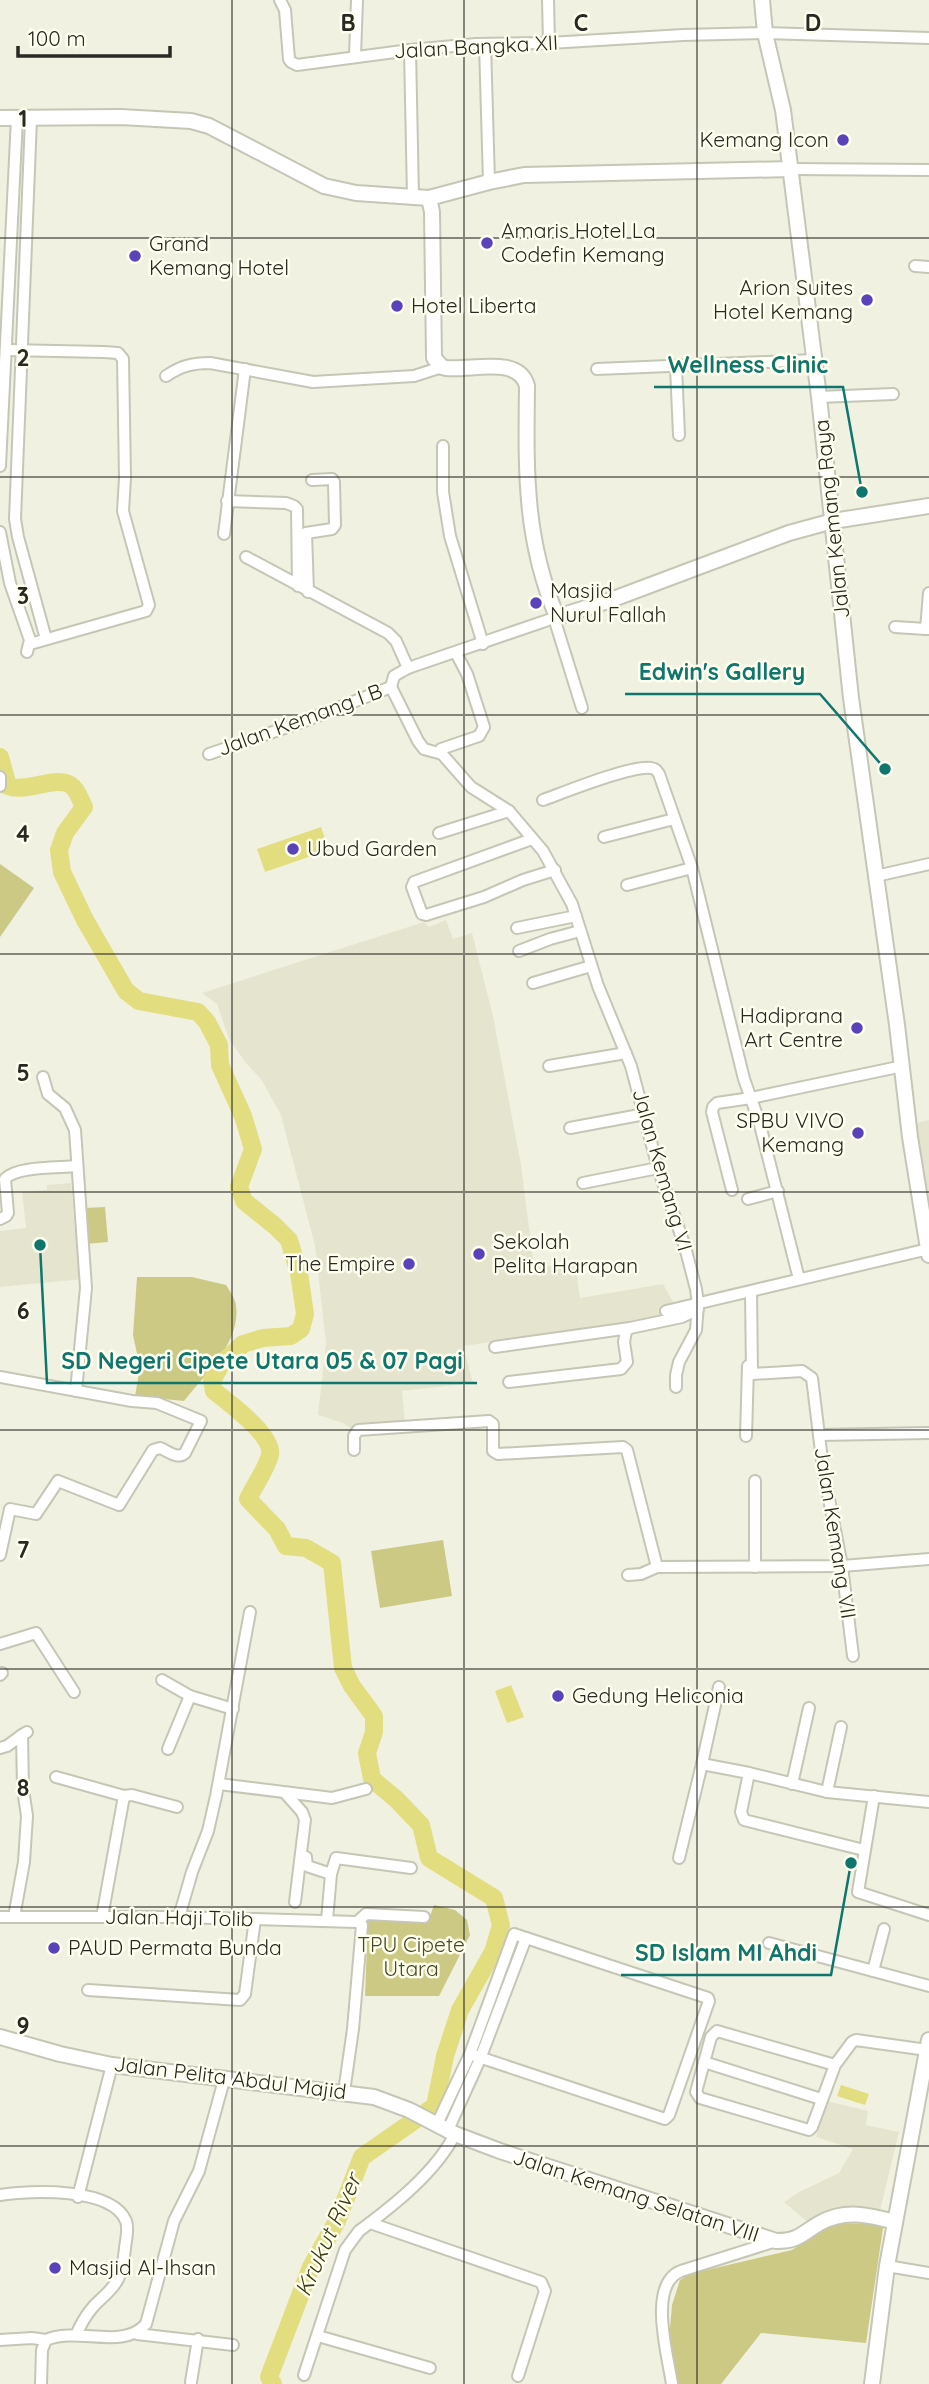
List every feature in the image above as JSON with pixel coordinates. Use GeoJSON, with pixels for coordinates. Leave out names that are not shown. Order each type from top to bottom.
{"type":"FeatureCollection","features":[{"type":"Feature","properties":{"kind":"street","name":"Jalan Bangka XII"},"geometry":{"type":"LineString","coordinates":[[280,0],[285,10],[290,62],[297,65],[410,50],[683,34],[765,33],[929,38]]}},
{"type":"Feature","properties":{"kind":"street"},"geometry":{"type":"LineString","coordinates":[[355,56],[357,0]]}},
{"type":"Feature","properties":{"kind":"street"},"geometry":{"type":"LineString","coordinates":[[548,0],[549,43]]}},
{"type":"Feature","properties":{"kind":"street","name":"Jalan Kemang Raya"},"geometry":{"type":"LineString","coordinates":[[762,0],[765,33],[783,110],[791,169],[820,397],[851,698],[928,1252]]}},
{"type":"Feature","properties":{"kind":"street"},"geometry":{"type":"LineString","coordinates":[[485,44],[489,182]]}},
{"type":"Feature","properties":{"kind":"street"},"geometry":{"type":"LineString","coordinates":[[410,50],[413,197]]}},
{"type":"Feature","properties":{"kind":"street"},"geometry":{"type":"LineString","coordinates":[[0,118],[121,117],[191,121],[209,126],[324,187],[356,193],[429,198],[524,175],[791,169],[929,170]]}},
{"type":"Feature","properties":{"kind":"street"},"geometry":{"type":"LineString","coordinates":[[0,466],[7,351],[4,334],[24,118]]}},
{"type":"Feature","properties":{"kind":"street"},"geometry":{"type":"LineString","coordinates":[[24,118],[25,280],[15,519],[46,639]]}},
{"type":"Feature","properties":{"kind":"street"},"geometry":{"type":"LineString","coordinates":[[429,198],[432,212],[432,349],[434,358],[442,367]]}},
{"type":"Feature","properties":{"kind":"street"},"geometry":{"type":"LineString","coordinates":[[0,218],[13,218]]}},
{"type":"Feature","properties":{"kind":"street"},"geometry":{"type":"LineString","coordinates":[[915,266],[929,267]]}},
{"type":"Feature","properties":{"kind":"street"},"geometry":{"type":"LineString","coordinates":[[10,280],[25,280]]}},
{"type":"Feature","properties":{"kind":"street"},"geometry":{"type":"LineString","coordinates":[[0,532],[10,583],[29,648],[46,639],[146,611],[149,605],[123,511],[125,478],[122,359],[118,353],[104,352],[7,351]]}},
{"type":"Feature","properties":{"kind":"street"},"geometry":{"type":"LineString","coordinates":[[597,369],[814,360]]}},
{"type":"Feature","properties":{"kind":"street"},"geometry":{"type":"LineString","coordinates":[[166,376],[180,367],[195,363],[210,363],[285,378],[331,382],[415,376],[442,367],[508,367],[522,373],[525,379],[529,513],[535,550],[582,708]]}},
{"type":"Feature","properties":{"kind":"street"},"geometry":{"type":"LineString","coordinates":[[676,367],[679,435]]}},
{"type":"Feature","properties":{"kind":"street"},"geometry":{"type":"LineString","coordinates":[[224,534],[245,369]]}},
{"type":"Feature","properties":{"kind":"street"},"geometry":{"type":"LineString","coordinates":[[820,397],[893,394]]}},
{"type":"Feature","properties":{"kind":"street"},"geometry":{"type":"LineString","coordinates":[[443,446],[443,492],[447,523],[483,644]]}},
{"type":"Feature","properties":{"kind":"street"},"geometry":{"type":"LineString","coordinates":[[303,589],[306,533],[332,529],[335,525],[334,482],[312,480]]}},
{"type":"Feature","properties":{"kind":"street"},"geometry":{"type":"LineString","coordinates":[[227,501],[286,503],[295,506],[303,589]]}},
{"type":"Feature","properties":{"kind":"street"},"geometry":{"type":"LineString","coordinates":[[391,687],[394,676],[408,668],[608,601],[789,534],[833,520],[929,506]]}},
{"type":"Feature","properties":{"kind":"street"},"geometry":{"type":"LineString","coordinates":[[246,558],[394,637],[408,668]]}},
{"type":"Feature","properties":{"kind":"street"},"geometry":{"type":"LineString","coordinates":[[895,627],[928,629],[929,593]]}},
{"type":"Feature","properties":{"kind":"street"},"geometry":{"type":"LineString","coordinates":[[441,749],[479,736],[484,727],[467,674],[456,653]]}},
{"type":"Feature","properties":{"kind":"street","name":"Jalan Kemang I B"},"geometry":{"type":"LineString","coordinates":[[209,754],[391,687]]}},
{"type":"Feature","properties":{"kind":"street","name":"Jalan Kemang VI"},"geometry":{"type":"LineString","coordinates":[[391,687],[424,749],[442,754],[471,787],[509,811],[555,870],[566,891],[591,966],[626,1053],[658,1168],[685,1247],[698,1307]]}},
{"type":"Feature","properties":{"kind":"street"},"geometry":{"type":"LineString","coordinates":[[543,800],[615,774],[650,768],[657,770],[692,868],[744,1079],[760,1121],[799,1279]]}},
{"type":"Feature","properties":{"kind":"street"},"geometry":{"type":"LineString","coordinates":[[0,777],[0,786]]}},
{"type":"Feature","properties":{"kind":"street"},"geometry":{"type":"LineString","coordinates":[[439,833],[509,811]]}},
{"type":"Feature","properties":{"kind":"street"},"geometry":{"type":"LineString","coordinates":[[604,837],[674,819]]}},
{"type":"Feature","properties":{"kind":"street"},"geometry":{"type":"LineString","coordinates":[[532,839],[414,882],[412,887],[422,915],[484,897],[555,870]]}},
{"type":"Feature","properties":{"kind":"street"},"geometry":{"type":"LineString","coordinates":[[876,876],[929,864]]}},
{"type":"Feature","properties":{"kind":"street"},"geometry":{"type":"LineString","coordinates":[[627,885],[692,868]]}},
{"type":"Feature","properties":{"kind":"street"},"geometry":{"type":"LineString","coordinates":[[517,928],[576,916]]}},
{"type":"Feature","properties":{"kind":"street"},"geometry":{"type":"LineString","coordinates":[[519,951],[580,931]]}},
{"type":"Feature","properties":{"kind":"street"},"geometry":{"type":"LineString","coordinates":[[533,982],[591,966]]}},
{"type":"Feature","properties":{"kind":"street"},"geometry":{"type":"LineString","coordinates":[[549,1066],[626,1053]]}},
{"type":"Feature","properties":{"kind":"street"},"geometry":{"type":"LineString","coordinates":[[732,1190],[714,1121],[713,1107],[725,1101],[903,1066]]}},
{"type":"Feature","properties":{"kind":"street"},"geometry":{"type":"LineString","coordinates":[[43,1077],[48,1094],[65,1108],[72,1121],[77,1166],[86,1288],[76,1391]]}},
{"type":"Feature","properties":{"kind":"street"},"geometry":{"type":"LineString","coordinates":[[570,1128],[645,1114]]}},
{"type":"Feature","properties":{"kind":"street"},"geometry":{"type":"LineString","coordinates":[[1,1219],[8,1213],[5,1179],[8,1175],[18,1171],[77,1166]]}},
{"type":"Feature","properties":{"kind":"street"},"geometry":{"type":"LineString","coordinates":[[583,1183],[658,1168]]}},
{"type":"Feature","properties":{"kind":"street"},"geometry":{"type":"LineString","coordinates":[[748,1199],[778,1191]]}},
{"type":"Feature","properties":{"kind":"street"},"geometry":{"type":"LineString","coordinates":[[666,1311],[698,1307],[799,1279],[928,1252]]}},
{"type":"Feature","properties":{"kind":"street"},"geometry":{"type":"LineString","coordinates":[[750,1293],[752,1374],[802,1371],[812,1378],[819,1435]]}},
{"type":"Feature","properties":{"kind":"street"},"geometry":{"type":"LineString","coordinates":[[746,1436],[750,1293]]}},
{"type":"Feature","properties":{"kind":"street"},"geometry":{"type":"LineString","coordinates":[[495,1347],[630,1328],[682,1317],[698,1307]]}},
{"type":"Feature","properties":{"kind":"street"},"geometry":{"type":"LineString","coordinates":[[676,1387],[679,1362],[688,1350],[696,1331],[698,1307]]}},
{"type":"Feature","properties":{"kind":"street"},"geometry":{"type":"LineString","coordinates":[[509,1382],[621,1369],[627,1362],[624,1334],[630,1328]]}},
{"type":"Feature","properties":{"kind":"street"},"geometry":{"type":"LineString","coordinates":[[0,1377],[132,1401],[157,1403],[200,1419],[185,1453],[178,1456],[156,1448],[119,1505],[56,1482],[36,1514],[10,1509],[0,1555]]}},
{"type":"Feature","properties":{"kind":"street"},"geometry":{"type":"LineString","coordinates":[[354,1450],[354,1436],[358,1430],[489,1421],[493,1424],[493,1448],[496,1454],[624,1447],[639,1489],[657,1567]]}},
{"type":"Feature","properties":{"kind":"street","name":"Jalan Kemang VII"},"geometry":{"type":"LineString","coordinates":[[853,1656],[842,1566],[819,1435],[929,1433]]}},
{"type":"Feature","properties":{"kind":"street"},"geometry":{"type":"LineString","coordinates":[[755,1481],[755,1567]]}},
{"type":"Feature","properties":{"kind":"street"},"geometry":{"type":"LineString","coordinates":[[628,1575],[641,1574],[657,1567],[842,1566],[929,1559]]}},
{"type":"Feature","properties":{"kind":"street"},"geometry":{"type":"LineString","coordinates":[[179,1917],[208,1831],[219,1784],[250,1612]]}},
{"type":"Feature","properties":{"kind":"street"},"geometry":{"type":"LineString","coordinates":[[0,1644],[36,1633],[74,1692]]}},
{"type":"Feature","properties":{"kind":"street"},"geometry":{"type":"LineString","coordinates":[[162,1681],[190,1696],[233,1709]]}},
{"type":"Feature","properties":{"kind":"street"},"geometry":{"type":"LineString","coordinates":[[679,1858],[719,1687]]}},
{"type":"Feature","properties":{"kind":"street"},"geometry":{"type":"LineString","coordinates":[[168,1749],[190,1696]]}},
{"type":"Feature","properties":{"kind":"street"},"geometry":{"type":"LineString","coordinates":[[792,1784],[809,1708]]}},
{"type":"Feature","properties":{"kind":"street"},"geometry":{"type":"LineString","coordinates":[[827,1792],[841,1727]]}},
{"type":"Feature","properties":{"kind":"street"},"geometry":{"type":"LineString","coordinates":[[0,1748],[24,1734],[23,1789],[27,1816],[24,1862],[14,1917]]}},
{"type":"Feature","properties":{"kind":"street"},"geometry":{"type":"LineString","coordinates":[[702,1764],[827,1792],[929,1802]]}},
{"type":"Feature","properties":{"kind":"street"},"geometry":{"type":"LineString","coordinates":[[749,1773],[741,1812],[744,1821],[864,1850]]}},
{"type":"Feature","properties":{"kind":"street"},"geometry":{"type":"LineString","coordinates":[[56,1777],[177,1807]]}},
{"type":"Feature","properties":{"kind":"street"},"geometry":{"type":"LineString","coordinates":[[219,1784],[335,1798],[366,1789]]}},
{"type":"Feature","properties":{"kind":"street"},"geometry":{"type":"LineString","coordinates":[[286,1794],[305,1817],[295,1902]]}},
{"type":"Feature","properties":{"kind":"street"},"geometry":{"type":"LineString","coordinates":[[102,1917],[124,1796]]}},
{"type":"Feature","properties":{"kind":"street"},"geometry":{"type":"LineString","coordinates":[[874,1796],[857,1889],[859,1893],[929,1915]]}},
{"type":"Feature","properties":{"kind":"street"},"geometry":{"type":"LineString","coordinates":[[306,1857],[307,1866],[331,1874]]}},
{"type":"Feature","properties":{"kind":"street"},"geometry":{"type":"LineString","coordinates":[[327,1920],[331,1874],[337,1858],[411,1868]]}},
{"type":"Feature","properties":{"kind":"street","name":"Jalan Haji Tolib"},"geometry":{"type":"LineString","coordinates":[[0,1917],[179,1917],[357,1922],[366,1914],[424,1917]]}},
{"type":"Feature","properties":{"kind":"street"},"geometry":{"type":"LineString","coordinates":[[88,1990],[240,2000],[245,1994],[255,1919]]}},
{"type":"Feature","properties":{"kind":"street"},"geometry":{"type":"LineString","coordinates":[[344,2092],[353,2029],[362,1925],[357,1922]]}},
{"type":"Feature","properties":{"kind":"street"},"geometry":{"type":"LineString","coordinates":[[873,1971],[884,1929]]}},
{"type":"Feature","properties":{"kind":"street"},"geometry":{"type":"LineString","coordinates":[[514,1934],[709,1999],[667,2119],[662,2120],[475,2057],[514,1934]]}},
{"type":"Feature","properties":{"kind":"street"},"geometry":{"type":"LineString","coordinates":[[304,2375],[345,2249],[359,2231],[432,2168],[446,2152],[444,2128],[526,1938]]}},
{"type":"Feature","properties":{"kind":"street"},"geometry":{"type":"LineString","coordinates":[[769,1943],[929,1986]]}},
{"type":"Feature","properties":{"kind":"street"},"geometry":{"type":"LineString","coordinates":[[835,2065],[719,2031],[711,2037],[696,2092],[700,2098],[807,2130],[812,2127],[835,2065],[856,2040],[928,2051],[887,2266],[872,2384]]}},
{"type":"Feature","properties":{"kind":"street","name":"Jalan Pelita Abdul Majid"},"geometry":{"type":"LineString","coordinates":[[0,2037],[112,2065],[344,2092],[387,2101],[444,2128]]}},
{"type":"Feature","properties":{"kind":"street"},"geometry":{"type":"LineString","coordinates":[[704,2062],[821,2099]]}},
{"type":"Feature","properties":{"kind":"street"},"geometry":{"type":"LineString","coordinates":[[78,2197],[112,2065]]}},
{"type":"Feature","properties":{"kind":"street"},"geometry":{"type":"LineString","coordinates":[[137,2334],[146,2324],[174,2221],[197,2177],[224,2080]]}},
{"type":"Feature","properties":{"kind":"street","name":"Jalan Kemang Selatan VIII"},"geometry":{"type":"LineString","coordinates":[[444,2128],[565,2173],[776,2241],[792,2241],[820,2222],[845,2214],[895,2222]]}},
{"type":"Feature","properties":{"kind":"street"},"geometry":{"type":"LineString","coordinates":[[0,2195],[22,2191],[99,2199],[116,2208],[125,2220],[127,2231],[119,2278],[92,2309],[76,2335]]}},
{"type":"Feature","properties":{"kind":"street"},"geometry":{"type":"LineString","coordinates":[[370,2223],[541,2282],[545,2291],[518,2376]]}},
{"type":"Feature","properties":{"kind":"street"},"geometry":{"type":"LineString","coordinates":[[672,2384],[662,2320],[663,2295],[669,2279],[681,2271],[776,2241]]}},
{"type":"Feature","properties":{"kind":"street"},"geometry":{"type":"LineString","coordinates":[[887,2266],[929,2273]]}},
{"type":"Feature","properties":{"kind":"street"},"geometry":{"type":"LineString","coordinates":[[0,2340],[137,2334],[233,2345]]}},
{"type":"Feature","properties":{"kind":"street"},"geometry":{"type":"LineString","coordinates":[[318,2336],[430,2368]]}},
{"type":"Feature","properties":{"kind":"street"},"geometry":{"type":"LineString","coordinates":[[191,2382],[198,2339]]}},
{"type":"Feature","properties":{"kind":"street"},"geometry":{"type":"LineString","coordinates":[[41,2384],[42,2350],[46,2340]]}},
{"type":"Feature","properties":{"kind":"shaded area","name":"Ubud Garden"},"geometry":{"type":"Polygon","coordinates":[[[321,827],[329,850],[265,872],[257,849],[321,827]]]}},
{"type":"Feature","properties":{"kind":"shaded area"},"geometry":{"type":"Polygon","coordinates":[[[446,920],[453,939],[472,933],[493,1016],[521,1165],[534,1267],[575,1263],[580,1298],[663,1284],[681,1316],[463,1346],[473,1383],[402,1391],[405,1423],[352,1429],[343,1423],[318,1415],[326,1343],[315,1246],[281,1115],[261,1079],[229,1039],[217,1004],[202,993],[424,922],[429,927],[446,920]]]}},
{"type":"Feature","properties":{"kind":"shaded area"},"geometry":{"type":"Polygon","coordinates":[[[929,1120],[929,1224],[912,1124],[929,1120]]]}},
{"type":"Feature","properties":{"kind":"shaded area"},"geometry":{"type":"Polygon","coordinates":[[[71,1183],[75,1231],[79,1231],[84,1279],[0,1287],[0,1231],[26,1228],[22,1192],[47,1190],[47,1185],[71,1183]]]}},
{"type":"Feature","properties":{"kind":"shaded area"},"geometry":{"type":"Polygon","coordinates":[[[511,1685],[524,1717],[507,1723],[495,1691],[511,1685]]]}},
{"type":"Feature","properties":{"kind":"shaded area"},"geometry":{"type":"Polygon","coordinates":[[[841,2085],[869,2094],[865,2105],[837,2096],[841,2085]]]}},
{"type":"Feature","properties":{"kind":"shaded area"},"geometry":{"type":"Polygon","coordinates":[[[827,2101],[868,2111],[866,2125],[899,2132],[880,2211],[851,2211],[811,2225],[784,2202],[839,2173],[853,2149],[816,2137],[827,2101]]]}},
{"type":"Feature","properties":{"kind":"green space"},"geometry":{"type":"Polygon","coordinates":[[[0,864],[34,888],[0,937],[0,864]]]}},
{"type":"Feature","properties":{"kind":"green space"},"geometry":{"type":"Polygon","coordinates":[[[105,1207],[108,1242],[86,1244],[84,1208],[105,1207]]]}},
{"type":"Feature","properties":{"kind":"green space"},"geometry":{"type":"Polygon","coordinates":[[[137,1277],[192,1277],[226,1285],[235,1300],[236,1319],[227,1345],[184,1401],[135,1396],[140,1368],[133,1335],[137,1277]]]}},
{"type":"Feature","properties":{"kind":"green space"},"geometry":{"type":"Polygon","coordinates":[[[443,1540],[452,1596],[380,1608],[371,1551],[443,1540]]]}},
{"type":"Feature","properties":{"kind":"green space","name":"TPU Cipete Utara"},"geometry":{"type":"Polygon","coordinates":[[[434,1905],[455,1910],[467,1920],[470,1935],[439,1996],[365,1996],[368,1919],[429,1919],[434,1905]]]}},
{"type":"Feature","properties":{"kind":"green space"},"geometry":{"type":"Polygon","coordinates":[[[838,2223],[876,2224],[883,2228],[866,2343],[761,2333],[721,2384],[679,2384],[669,2340],[672,2305],[680,2280],[690,2274],[792,2250],[838,2223]]]}},
{"type":"Feature","properties":{"kind":"waterway","name":"Krukut River"},"geometry":{"type":"LineString","coordinates":[[0,757],[8,786],[24,788],[60,782],[67,783],[78,794],[84,807],[65,833],[59,850],[62,872],[85,920],[126,991],[139,1001],[198,1012],[207,1022],[219,1045],[220,1065],[243,1116],[253,1149],[239,1187],[244,1201],[289,1240],[299,1273],[305,1314],[301,1329],[291,1336],[263,1338],[243,1344],[221,1364],[212,1381],[214,1391],[258,1429],[269,1447],[268,1461],[248,1499],[277,1529],[286,1546],[306,1548],[332,1563],[343,1668],[352,1686],[374,1716],[374,1732],[367,1753],[372,1779],[421,1825],[429,1858],[494,1898],[501,1925],[493,1952],[460,2010],[445,2056],[435,2106],[362,2157],[337,2221],[311,2267],[269,2377],[273,2384]]}},
{"type":"Feature","properties":{"kind":"place","name":"Kemang Icon"},"geometry":{"type":"Point","coordinates":[843,140]}},
{"type":"Feature","properties":{"kind":"place","name":"Amaris Hotel La Codefin Kemang"},"geometry":{"type":"Point","coordinates":[487,243]}},
{"type":"Feature","properties":{"kind":"place","name":"Grand Kemang Hotel"},"geometry":{"type":"Point","coordinates":[135,256]}},
{"type":"Feature","properties":{"kind":"place","name":"Arion Suites Hotel Kemang"},"geometry":{"type":"Point","coordinates":[867,300]}},
{"type":"Feature","properties":{"kind":"place","name":"Hotel Liberta"},"geometry":{"type":"Point","coordinates":[397,306]}},
{"type":"Feature","properties":{"kind":"place","name":"Wellness Clinic"},"geometry":{"type":"Point","coordinates":[862,492]}},
{"type":"Feature","properties":{"kind":"place","name":"Masjid Nurul Fallah"},"geometry":{"type":"Point","coordinates":[536,603]}},
{"type":"Feature","properties":{"kind":"place","name":"Edwin's Gallery"},"geometry":{"type":"Point","coordinates":[885,769]}},
{"type":"Feature","properties":{"kind":"place","name":"Ubud Garden"},"geometry":{"type":"Point","coordinates":[293,849]}},
{"type":"Feature","properties":{"kind":"place","name":"Hadiprana Art Centre"},"geometry":{"type":"Point","coordinates":[857,1028]}},
{"type":"Feature","properties":{"kind":"place","name":"SPBU VIVO Kemang"},"geometry":{"type":"Point","coordinates":[858,1133]}},
{"type":"Feature","properties":{"kind":"place","name":"SD Negeri Cipete Utara 05 & 07 Pagi"},"geometry":{"type":"Point","coordinates":[40,1245]}},
{"type":"Feature","properties":{"kind":"place","name":"Sekolah Pelita Harapan"},"geometry":{"type":"Point","coordinates":[479,1254]}},
{"type":"Feature","properties":{"kind":"place","name":"The Empire"},"geometry":{"type":"Point","coordinates":[409,1264]}},
{"type":"Feature","properties":{"kind":"place","name":"Gedung Heliconia"},"geometry":{"type":"Point","coordinates":[558,1696]}},
{"type":"Feature","properties":{"kind":"place","name":"SD Islam MI Ahdi"},"geometry":{"type":"Point","coordinates":[851,1863]}},
{"type":"Feature","properties":{"kind":"place","name":"PAUD Permata Bunda"},"geometry":{"type":"Point","coordinates":[54,1948]}},
{"type":"Feature","properties":{"kind":"place","name":"Masjid Al-Ihsan"},"geometry":{"type":"Point","coordinates":[55,2268]}}]}
